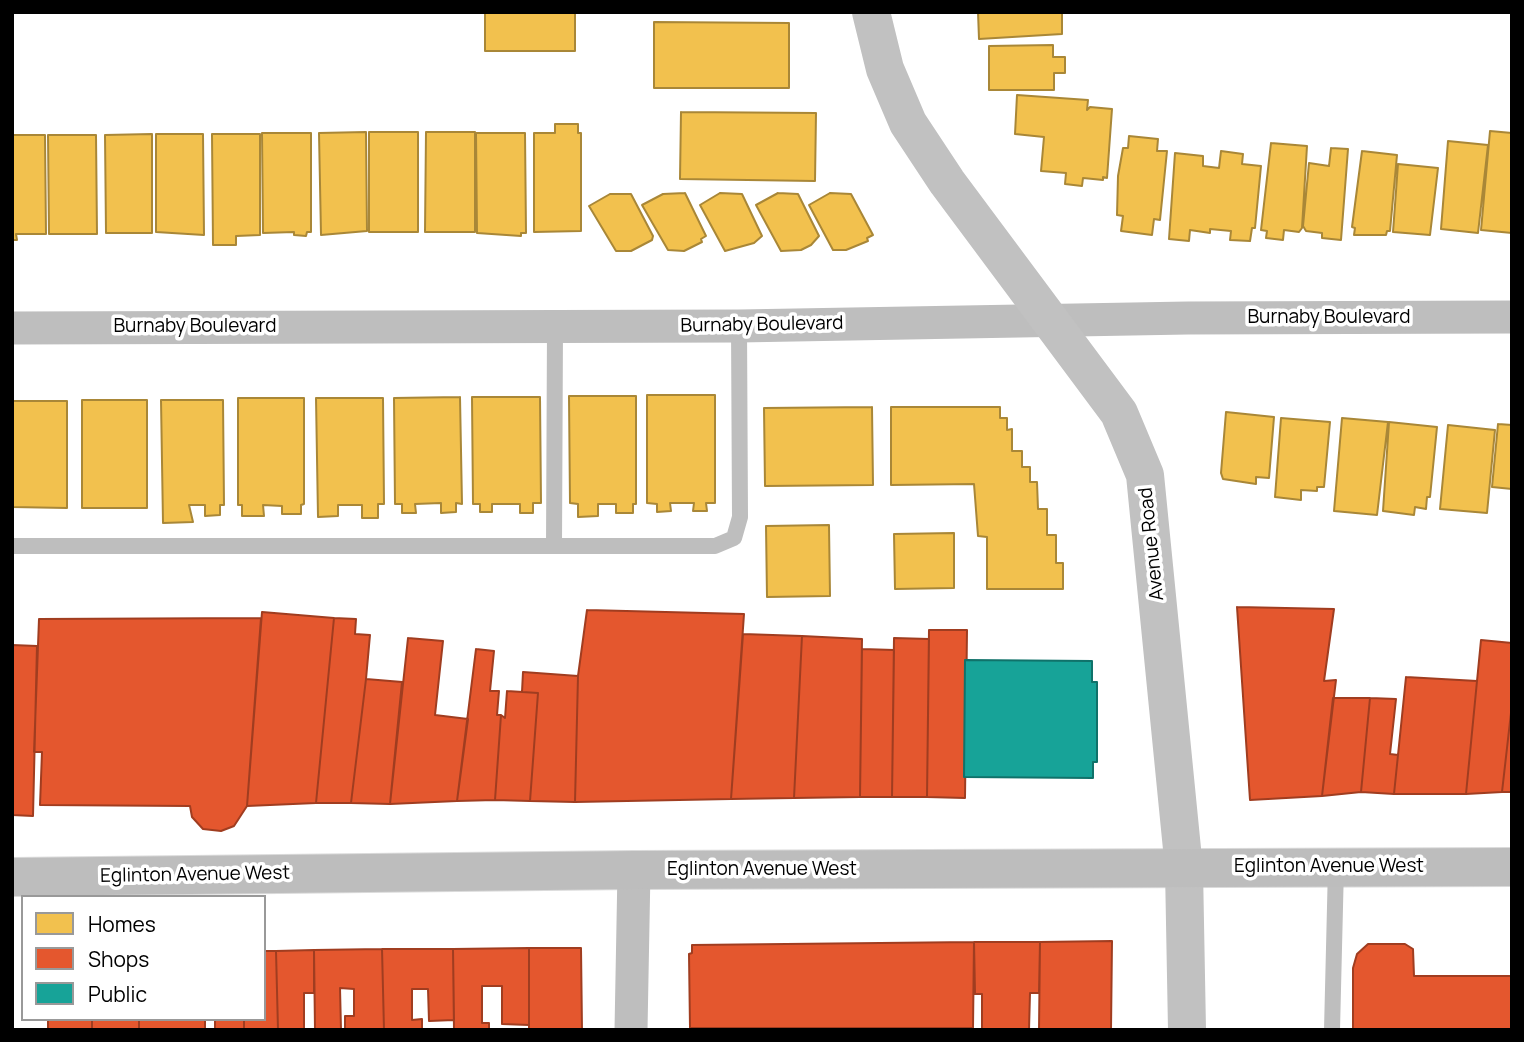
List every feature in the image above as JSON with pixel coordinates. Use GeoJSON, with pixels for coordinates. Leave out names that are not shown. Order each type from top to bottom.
{"type":"FeatureCollection","features":[{"type":"Feature","properties":{"kind":"main road","name":"Avenue Road"},"geometry":{"type":"LineString","coordinates":[[871,12],[885,69],[908,123],[1049,323],[1119,413],[1145,475],[1184,869],[1187,1030]]}},
{"type":"Feature","properties":{"kind":"main road","name":"Eglinton Avenue West"},"geometry":{"type":"LineString","coordinates":[[12,877],[635,870],[1512,867]]}},
{"type":"Feature","properties":{"kind":"street","name":"Burnaby Boulevard"},"geometry":{"type":"LineString","coordinates":[[12,328],[740,326],[956,321],[1049,323],[1188,318],[1512,317]]}},
{"type":"Feature","properties":{"kind":"street"},"geometry":{"type":"LineString","coordinates":[[631,1030],[635,870]]}},
{"type":"Feature","properties":{"kind":"lane"},"geometry":{"type":"LineString","coordinates":[[12,547],[715,546],[734,538],[740,517],[740,326]]}},
{"type":"Feature","properties":{"kind":"lane"},"geometry":{"type":"LineString","coordinates":[[554,546],[555,327]]}},
{"type":"Feature","properties":{"kind":"lane"},"geometry":{"type":"LineString","coordinates":[[1332,1030],[1336,866]]}},
{"type":"Feature","properties":{"kind":"building: Homes"},"geometry":{"type":"Polygon","coordinates":[[[485,12],[575,12],[575,51],[485,51],[485,12]]]}},
{"type":"Feature","properties":{"kind":"building: Homes"},"geometry":{"type":"Polygon","coordinates":[[[978,12],[1062,12],[1062,34],[979,39],[978,12]]]}},
{"type":"Feature","properties":{"kind":"building: Homes"},"geometry":{"type":"Polygon","coordinates":[[[654,22],[789,23],[789,88],[654,88],[654,22]]]}},
{"type":"Feature","properties":{"kind":"building: Homes"},"geometry":{"type":"Polygon","coordinates":[[[1053,45],[1053,57],[1065,57],[1065,73],[1054,73],[1054,90],[989,90],[989,46],[1053,45]]]}},
{"type":"Feature","properties":{"kind":"building: Homes"},"geometry":{"type":"Polygon","coordinates":[[[1017,95],[1088,100],[1087,110],[1090,107],[1112,109],[1107,178],[1083,178],[1082,186],[1065,184],[1066,173],[1041,171],[1044,137],[1015,134],[1017,95]]]}},
{"type":"Feature","properties":{"kind":"building: Homes"},"geometry":{"type":"Polygon","coordinates":[[[681,112],[816,113],[815,181],[680,179],[681,112]]]}},
{"type":"Feature","properties":{"kind":"building: Homes"},"geometry":{"type":"Polygon","coordinates":[[[555,124],[578,124],[578,133],[581,133],[581,231],[534,232],[534,133],[555,133],[555,124]]]}},
{"type":"Feature","properties":{"kind":"building: Homes"},"geometry":{"type":"Polygon","coordinates":[[[1490,131],[1512,133],[1512,233],[1481,230],[1490,131]]]}},
{"type":"Feature","properties":{"kind":"building: Homes"},"geometry":{"type":"Polygon","coordinates":[[[366,132],[367,231],[321,235],[319,133],[366,132]]]}},
{"type":"Feature","properties":{"kind":"building: Homes"},"geometry":{"type":"Polygon","coordinates":[[[369,132],[418,132],[418,232],[369,232],[369,132]]]}},
{"type":"Feature","properties":{"kind":"building: Homes"},"geometry":{"type":"Polygon","coordinates":[[[426,132],[475,132],[475,232],[425,232],[426,132]]]}},
{"type":"Feature","properties":{"kind":"building: Homes"},"geometry":{"type":"Polygon","coordinates":[[[262,133],[311,133],[311,232],[307,232],[306,236],[294,235],[294,232],[263,233],[262,133]]]}},
{"type":"Feature","properties":{"kind":"building: Homes"},"geometry":{"type":"Polygon","coordinates":[[[476,133],[525,133],[526,233],[521,233],[521,236],[477,233],[476,133]]]}},
{"type":"Feature","properties":{"kind":"building: Homes"},"geometry":{"type":"Polygon","coordinates":[[[152,134],[152,233],[106,233],[105,135],[152,134]]]}},
{"type":"Feature","properties":{"kind":"building: Homes"},"geometry":{"type":"Polygon","coordinates":[[[156,134],[203,134],[204,235],[156,232],[156,134]]]}},
{"type":"Feature","properties":{"kind":"building: Homes"},"geometry":{"type":"Polygon","coordinates":[[[212,134],[260,134],[260,235],[236,236],[236,245],[213,245],[212,134]]]}},
{"type":"Feature","properties":{"kind":"building: Homes"},"geometry":{"type":"Polygon","coordinates":[[[12,135],[45,135],[46,234],[16,234],[17,240],[12,240],[12,135]]]}},
{"type":"Feature","properties":{"kind":"building: Homes"},"geometry":{"type":"Polygon","coordinates":[[[48,135],[96,135],[97,234],[49,234],[48,135]]]}},
{"type":"Feature","properties":{"kind":"building: Homes"},"geometry":{"type":"Polygon","coordinates":[[[1129,136],[1158,139],[1157,151],[1167,151],[1160,220],[1154,219],[1152,235],[1121,231],[1123,216],[1117,215],[1118,176],[1123,148],[1128,148],[1129,136]]]}},
{"type":"Feature","properties":{"kind":"building: Homes"},"geometry":{"type":"Polygon","coordinates":[[[1448,141],[1488,145],[1478,233],[1441,229],[1448,141]]]}},
{"type":"Feature","properties":{"kind":"building: Homes"},"geometry":{"type":"Polygon","coordinates":[[[1271,143],[1307,146],[1302,228],[1299,232],[1284,230],[1283,240],[1266,238],[1267,231],[1261,230],[1271,143]]]}},
{"type":"Feature","properties":{"kind":"building: Homes"},"geometry":{"type":"Polygon","coordinates":[[[1331,148],[1348,149],[1341,240],[1322,238],[1322,233],[1306,231],[1303,226],[1309,163],[1329,166],[1331,148]]]}},
{"type":"Feature","properties":{"kind":"building: Homes"},"geometry":{"type":"Polygon","coordinates":[[[1221,151],[1243,154],[1242,164],[1261,166],[1255,228],[1252,228],[1250,241],[1230,240],[1231,231],[1210,229],[1210,233],[1190,230],[1189,241],[1169,239],[1175,153],[1203,156],[1203,166],[1219,168],[1221,151]]]}},
{"type":"Feature","properties":{"kind":"building: Homes"},"geometry":{"type":"Polygon","coordinates":[[[1362,151],[1397,155],[1390,231],[1387,231],[1386,235],[1354,235],[1355,228],[1352,227],[1362,151]]]}},
{"type":"Feature","properties":{"kind":"building: Homes"},"geometry":{"type":"Polygon","coordinates":[[[1398,164],[1438,168],[1430,235],[1393,232],[1398,164]]]}},
{"type":"Feature","properties":{"kind":"building: Homes"},"geometry":{"type":"Polygon","coordinates":[[[685,193],[706,236],[701,239],[702,242],[684,251],[668,250],[642,205],[663,194],[685,193]]]}},
{"type":"Feature","properties":{"kind":"building: Homes"},"geometry":{"type":"Polygon","coordinates":[[[720,193],[742,194],[762,236],[754,243],[725,251],[700,205],[720,193]]]}},
{"type":"Feature","properties":{"kind":"building: Homes"},"geometry":{"type":"Polygon","coordinates":[[[778,193],[798,194],[819,236],[811,245],[801,250],[781,251],[756,205],[778,193]]]}},
{"type":"Feature","properties":{"kind":"building: Homes"},"geometry":{"type":"Polygon","coordinates":[[[830,193],[851,194],[873,235],[867,238],[868,241],[846,250],[833,250],[809,205],[830,193]]]}},
{"type":"Feature","properties":{"kind":"building: Homes"},"geometry":{"type":"Polygon","coordinates":[[[610,194],[631,194],[653,236],[652,240],[631,251],[616,251],[589,206],[610,194]]]}},
{"type":"Feature","properties":{"kind":"building: Homes"},"geometry":{"type":"Polygon","coordinates":[[[647,395],[715,395],[715,503],[706,503],[707,511],[693,511],[694,503],[670,503],[671,511],[657,512],[657,504],[647,503],[647,395]]]}},
{"type":"Feature","properties":{"kind":"building: Homes"},"geometry":{"type":"Polygon","coordinates":[[[569,396],[636,396],[636,504],[633,504],[633,513],[616,513],[616,504],[598,504],[598,516],[578,517],[578,504],[570,503],[569,396]]]}},
{"type":"Feature","properties":{"kind":"building: Homes"},"geometry":{"type":"Polygon","coordinates":[[[460,397],[462,504],[456,503],[456,512],[441,513],[441,503],[415,504],[416,513],[402,513],[402,504],[395,504],[394,398],[460,397]]]}},
{"type":"Feature","properties":{"kind":"building: Homes"},"geometry":{"type":"Polygon","coordinates":[[[472,397],[540,397],[541,503],[533,503],[533,513],[520,513],[520,504],[492,504],[492,512],[480,512],[480,504],[473,504],[472,397]]]}},
{"type":"Feature","properties":{"kind":"building: Homes"},"geometry":{"type":"Polygon","coordinates":[[[238,398],[304,398],[304,504],[301,505],[301,514],[282,514],[282,506],[263,505],[264,516],[242,516],[242,505],[238,505],[238,398]]]}},
{"type":"Feature","properties":{"kind":"building: Homes"},"geometry":{"type":"Polygon","coordinates":[[[316,398],[383,398],[384,504],[378,504],[378,518],[362,518],[362,505],[338,505],[338,516],[318,517],[316,398]]]}},
{"type":"Feature","properties":{"kind":"building: Homes"},"geometry":{"type":"Polygon","coordinates":[[[82,400],[147,400],[147,508],[82,508],[82,400]]]}},
{"type":"Feature","properties":{"kind":"building: Homes"},"geometry":{"type":"Polygon","coordinates":[[[161,400],[223,400],[224,505],[220,505],[220,515],[205,516],[205,505],[189,505],[193,522],[163,523],[161,400]]]}},
{"type":"Feature","properties":{"kind":"building: Homes"},"geometry":{"type":"Polygon","coordinates":[[[12,401],[67,401],[67,508],[12,507],[12,401]]]}},
{"type":"Feature","properties":{"kind":"building: Homes"},"geometry":{"type":"Polygon","coordinates":[[[872,407],[873,485],[765,486],[764,408],[872,407]]]}},
{"type":"Feature","properties":{"kind":"building: Homes"},"geometry":{"type":"Polygon","coordinates":[[[891,407],[1000,407],[1000,418],[1007,418],[1007,430],[1012,429],[1012,451],[1022,451],[1022,467],[1030,467],[1030,482],[1037,482],[1038,509],[1047,509],[1047,535],[1056,535],[1056,563],[1063,563],[1063,589],[987,589],[987,537],[978,536],[974,484],[891,485],[891,407]]]}},
{"type":"Feature","properties":{"kind":"building: Homes"},"geometry":{"type":"Polygon","coordinates":[[[1226,412],[1274,417],[1269,478],[1256,477],[1256,484],[1223,479],[1221,473],[1226,412]]]}},
{"type":"Feature","properties":{"kind":"building: Homes"},"geometry":{"type":"Polygon","coordinates":[[[1281,418],[1330,422],[1324,487],[1317,487],[1317,491],[1301,490],[1301,500],[1275,497],[1281,418]]]}},
{"type":"Feature","properties":{"kind":"building: Homes"},"geometry":{"type":"Polygon","coordinates":[[[1342,418],[1388,422],[1377,515],[1334,511],[1342,418]]]}},
{"type":"Feature","properties":{"kind":"building: Homes"},"geometry":{"type":"Polygon","coordinates":[[[1389,422],[1437,427],[1430,497],[1427,497],[1426,509],[1415,507],[1414,515],[1383,511],[1389,422]]]}},
{"type":"Feature","properties":{"kind":"building: Homes"},"geometry":{"type":"Polygon","coordinates":[[[1498,424],[1512,425],[1512,489],[1492,487],[1498,424]]]}},
{"type":"Feature","properties":{"kind":"building: Homes"},"geometry":{"type":"Polygon","coordinates":[[[1448,425],[1495,430],[1487,513],[1440,509],[1448,425]]]}},
{"type":"Feature","properties":{"kind":"building: Homes"},"geometry":{"type":"Polygon","coordinates":[[[829,525],[830,596],[767,597],[766,526],[829,525]]]}},
{"type":"Feature","properties":{"kind":"building: Homes"},"geometry":{"type":"Polygon","coordinates":[[[954,533],[954,588],[895,589],[894,534],[954,533]]]}},
{"type":"Feature","properties":{"kind":"building: Shops"},"geometry":{"type":"Polygon","coordinates":[[[1237,607],[1334,609],[1324,681],[1336,680],[1322,796],[1250,800],[1237,607]]]}},
{"type":"Feature","properties":{"kind":"building: Shops"},"geometry":{"type":"Polygon","coordinates":[[[587,610],[744,614],[731,799],[575,802],[578,676],[587,610]]]}},
{"type":"Feature","properties":{"kind":"building: Shops"},"geometry":{"type":"Polygon","coordinates":[[[262,612],[334,618],[316,803],[247,806],[262,612]]]}},
{"type":"Feature","properties":{"kind":"building: Shops"},"geometry":{"type":"Polygon","coordinates":[[[261,618],[247,806],[234,826],[221,831],[203,829],[192,817],[190,806],[40,805],[42,752],[34,752],[39,619],[261,618]]]}},
{"type":"Feature","properties":{"kind":"building: Shops"},"geometry":{"type":"Polygon","coordinates":[[[334,618],[356,619],[355,634],[370,635],[366,679],[351,803],[316,803],[334,618]]]}},
{"type":"Feature","properties":{"kind":"building: Shops"},"geometry":{"type":"Polygon","coordinates":[[[929,630],[967,630],[965,798],[927,797],[929,630]]]}},
{"type":"Feature","properties":{"kind":"building: Shops"},"geometry":{"type":"Polygon","coordinates":[[[743,634],[802,636],[794,798],[731,799],[743,634]]]}},
{"type":"Feature","properties":{"kind":"building: Shops"},"geometry":{"type":"Polygon","coordinates":[[[802,636],[862,639],[860,797],[794,798],[802,636]]]}},
{"type":"Feature","properties":{"kind":"building: Shops"},"geometry":{"type":"Polygon","coordinates":[[[408,638],[443,641],[435,715],[468,719],[457,801],[390,804],[408,638]]]}},
{"type":"Feature","properties":{"kind":"building: Shops"},"geometry":{"type":"Polygon","coordinates":[[[894,638],[929,639],[927,797],[892,797],[894,638]]]}},
{"type":"Feature","properties":{"kind":"building: Shops"},"geometry":{"type":"Polygon","coordinates":[[[1481,640],[1512,643],[1512,704],[1502,792],[1466,794],[1481,640]]]}},
{"type":"Feature","properties":{"kind":"building: Shops"},"geometry":{"type":"Polygon","coordinates":[[[12,645],[37,646],[33,816],[12,815],[12,645]]]}},
{"type":"Feature","properties":{"kind":"building: Shops"},"geometry":{"type":"Polygon","coordinates":[[[476,649],[494,651],[490,691],[499,691],[497,715],[501,715],[495,800],[457,801],[476,649]]]}},
{"type":"Feature","properties":{"kind":"building: Shops"},"geometry":{"type":"Polygon","coordinates":[[[862,649],[894,650],[892,797],[860,797],[862,649]]]}},
{"type":"Feature","properties":{"kind":"building: Shops"},"geometry":{"type":"Polygon","coordinates":[[[523,672],[578,676],[575,802],[530,801],[538,693],[522,692],[523,672]]]}},
{"type":"Feature","properties":{"kind":"building: Shops"},"geometry":{"type":"Polygon","coordinates":[[[1406,677],[1477,681],[1466,794],[1394,794],[1406,677]]]}},
{"type":"Feature","properties":{"kind":"building: Shops"},"geometry":{"type":"Polygon","coordinates":[[[366,679],[402,682],[390,804],[351,803],[366,679]]]}},
{"type":"Feature","properties":{"kind":"building: Shops"},"geometry":{"type":"Polygon","coordinates":[[[507,691],[538,693],[530,801],[495,800],[501,715],[505,718],[507,691]]]}},
{"type":"Feature","properties":{"kind":"building: Shops"},"geometry":{"type":"Polygon","coordinates":[[[1333,698],[1370,698],[1361,792],[1322,796],[1333,698]]]}},
{"type":"Feature","properties":{"kind":"building: Shops"},"geometry":{"type":"Polygon","coordinates":[[[1370,698],[1396,699],[1390,754],[1398,755],[1394,794],[1361,792],[1370,698]]]}},
{"type":"Feature","properties":{"kind":"building: Shops"},"geometry":{"type":"Polygon","coordinates":[[[1512,704],[1512,792],[1502,792],[1512,704]]]}},
{"type":"Feature","properties":{"kind":"building: Shops"},"geometry":{"type":"Polygon","coordinates":[[[1112,941],[1111,1030],[1039,1030],[1040,942],[1112,941]]]}},
{"type":"Feature","properties":{"kind":"building: Shops"},"geometry":{"type":"Polygon","coordinates":[[[974,942],[1040,942],[1039,993],[1030,993],[1029,1030],[982,1030],[982,994],[975,994],[974,942]]]}},
{"type":"Feature","properties":{"kind":"building: Shops"},"geometry":{"type":"Polygon","coordinates":[[[974,942],[973,1028],[690,1028],[689,954],[692,953],[692,945],[974,942]]]}},
{"type":"Feature","properties":{"kind":"building: Shops"},"geometry":{"type":"Polygon","coordinates":[[[1368,944],[1405,944],[1413,949],[1414,976],[1512,976],[1512,1030],[1353,1030],[1353,968],[1357,954],[1368,944]]]}},
{"type":"Feature","properties":{"kind":"building: Shops"},"geometry":{"type":"Polygon","coordinates":[[[529,948],[581,948],[582,1030],[529,1030],[529,948]]]}},
{"type":"Feature","properties":{"kind":"building: Shops"},"geometry":{"type":"Polygon","coordinates":[[[529,948],[529,1025],[502,1024],[502,986],[482,986],[482,1023],[489,1023],[489,1030],[454,1030],[453,949],[529,948]]]}},
{"type":"Feature","properties":{"kind":"building: Shops"},"geometry":{"type":"Polygon","coordinates":[[[382,949],[453,949],[454,1020],[429,1021],[428,989],[412,989],[412,1020],[422,1019],[422,1030],[384,1030],[382,949]]]}},
{"type":"Feature","properties":{"kind":"building: Shops"},"geometry":{"type":"Polygon","coordinates":[[[382,949],[384,1030],[345,1030],[345,1016],[354,1016],[354,989],[340,988],[341,1030],[315,1030],[314,950],[382,949]]]}},
{"type":"Feature","properties":{"kind":"building: Shops"},"geometry":{"type":"Polygon","coordinates":[[[314,950],[314,993],[304,993],[304,1030],[278,1030],[276,951],[314,950]]]}},
{"type":"Feature","properties":{"kind":"building: Shops"},"geometry":{"type":"Polygon","coordinates":[[[266,951],[276,951],[278,1030],[244,1030],[244,1021],[266,1021],[266,951]]]}},
{"type":"Feature","properties":{"kind":"building: Shops"},"geometry":{"type":"Polygon","coordinates":[[[48,1021],[92,1021],[92,1030],[48,1030],[48,1021]]]}},
{"type":"Feature","properties":{"kind":"building: Shops"},"geometry":{"type":"Polygon","coordinates":[[[92,1021],[139,1021],[139,1030],[92,1030],[92,1021]]]}},
{"type":"Feature","properties":{"kind":"building: Shops"},"geometry":{"type":"Polygon","coordinates":[[[139,1021],[205,1021],[205,1030],[139,1030],[139,1021]]]}},
{"type":"Feature","properties":{"kind":"building: Shops"},"geometry":{"type":"Polygon","coordinates":[[[215,1021],[244,1021],[244,1030],[215,1030],[215,1021]]]}},
{"type":"Feature","properties":{"kind":"building: Public"},"geometry":{"type":"Polygon","coordinates":[[[965,660],[1092,661],[1092,682],[1097,682],[1097,762],[1093,762],[1093,778],[964,777],[965,660]]]}}]}
